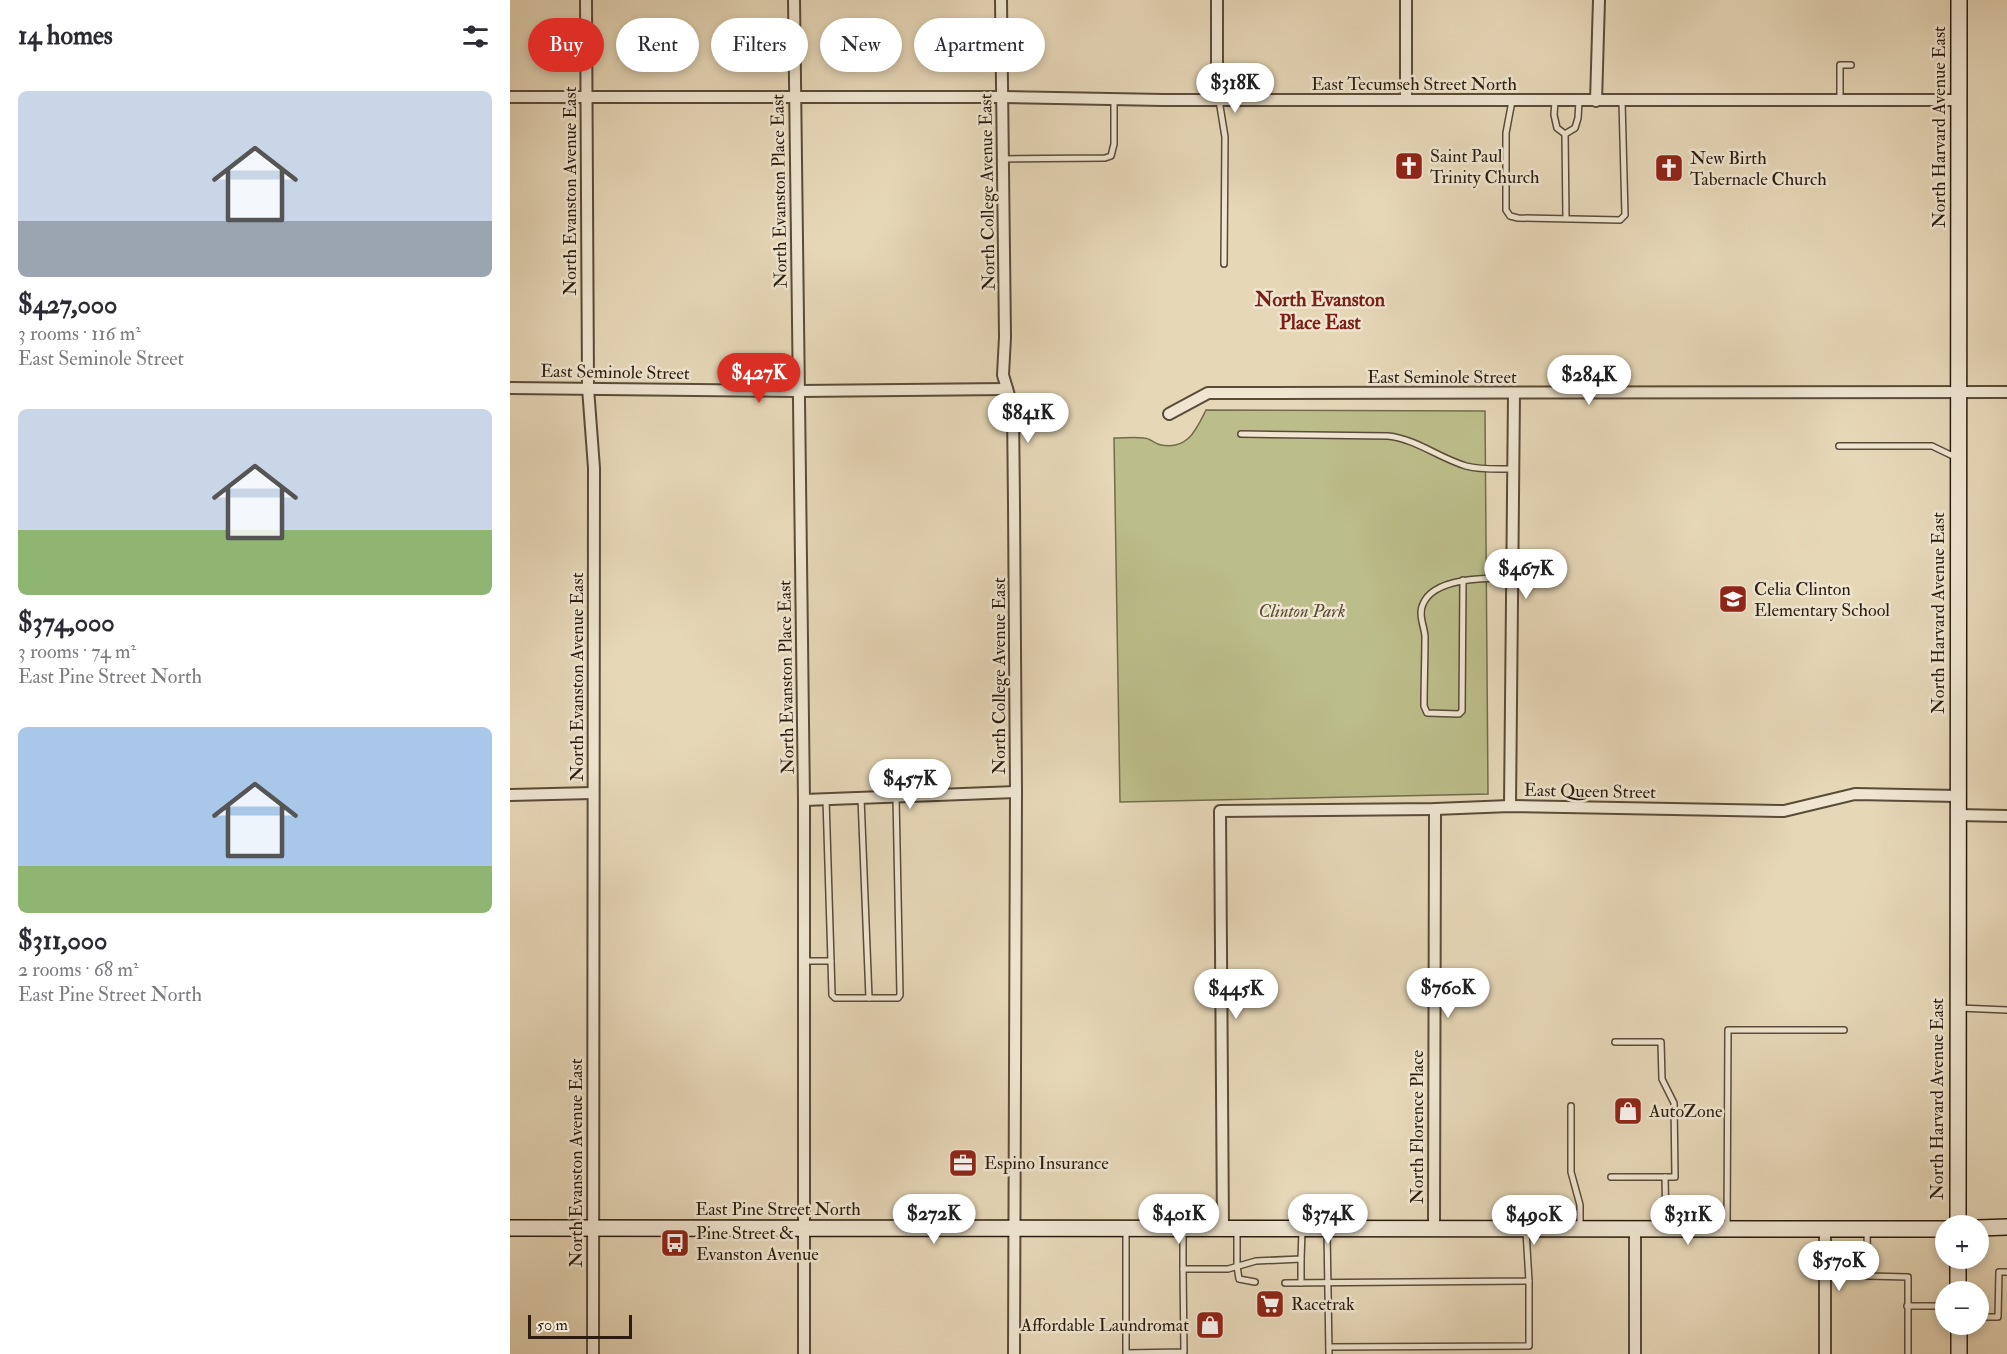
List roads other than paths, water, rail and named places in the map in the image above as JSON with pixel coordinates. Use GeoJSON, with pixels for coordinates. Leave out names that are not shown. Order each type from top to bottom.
{"type":"FeatureCollection","features":[{"type":"Feature","properties":{"kind":"main road","name":"North Harvard Avenue East"},"geometry":{"type":"LineString","coordinates":[[1958,1215],[1959,0]]}},
{"type":"Feature","properties":{"kind":"main road"},"geometry":{"type":"LineString","coordinates":[[1989,1228],[2007,1227]]}},
{"type":"Feature","properties":{"kind":"main road","name":"East Pine Street North"},"geometry":{"type":"LineString","coordinates":[[510,1228],[1935,1229]]}},
{"type":"Feature","properties":{"kind":"main road"},"geometry":{"type":"LineString","coordinates":[[1959,1335],[1959,1354]]}},
{"type":"Feature","properties":{"kind":"street","name":"North Evanston Avenue East"},"geometry":{"type":"LineString","coordinates":[[586,0],[588,388],[594,468],[593,1354]]}},
{"type":"Feature","properties":{"kind":"street","name":"North Evanston Place East"},"geometry":{"type":"LineString","coordinates":[[794,0],[804,800],[804,1354]]}},
{"type":"Feature","properties":{"kind":"street","name":"North College Avenue East"},"geometry":{"type":"LineString","coordinates":[[1001,0],[1005,337],[1003,375],[1013,409],[1016,792],[1014,1354]]}},
{"type":"Feature","properties":{"kind":"street"},"geometry":{"type":"LineString","coordinates":[[1217,0],[1217,86],[1220,100]]}},
{"type":"Feature","properties":{"kind":"street"},"geometry":{"type":"LineString","coordinates":[[1406,0],[1406,100]]}},
{"type":"Feature","properties":{"kind":"street"},"geometry":{"type":"LineString","coordinates":[[1596,101],[1599,0]]}},
{"type":"Feature","properties":{"kind":"street","name":"East Tecumseh Street North"},"geometry":{"type":"LineString","coordinates":[[510,97],[1003,97],[1114,100],[1512,101],[1959,100]]}},
{"type":"Feature","properties":{"kind":"street","name":"East Seminole Street"},"geometry":{"type":"LineString","coordinates":[[510,388],[799,391],[1007,389]]}},
{"type":"Feature","properties":{"kind":"street","name":"East Seminole Street"},"geometry":{"type":"LineString","coordinates":[[1169,414],[1208,393],[2007,392]]}},
{"type":"Feature","properties":{"kind":"street"},"geometry":{"type":"LineString","coordinates":[[1510,806],[1514,394]]}},
{"type":"Feature","properties":{"kind":"street"},"geometry":{"type":"LineString","coordinates":[[804,800],[1016,792]]}},
{"type":"Feature","properties":{"kind":"street"},"geometry":{"type":"LineString","coordinates":[[510,795],[593,793]]}},
{"type":"Feature","properties":{"kind":"street","name":"East Queen Street"},"geometry":{"type":"LineString","coordinates":[[1230,1229],[1220,811],[1510,806],[1784,811],[1855,794],[1958,796]]}},
{"type":"Feature","properties":{"kind":"street","name":"North Florence Place"},"geometry":{"type":"LineString","coordinates":[[1434,1229],[1435,809]]}},
{"type":"Feature","properties":{"kind":"street"},"geometry":{"type":"LineString","coordinates":[[1958,815],[2007,816]]}},
{"type":"Feature","properties":{"kind":"street"},"geometry":{"type":"LineString","coordinates":[[1635,1230],[1635,1354]]}},
{"type":"Feature","properties":{"kind":"street"},"geometry":{"type":"LineString","coordinates":[[1825,1230],[1825,1354]]}},
{"type":"Feature","properties":{"kind":"lane"},"geometry":{"type":"LineString","coordinates":[[1840,101],[1840,65],[1851,65]]}},
{"type":"Feature","properties":{"kind":"lane"},"geometry":{"type":"LineString","coordinates":[[1004,159],[1106,158],[1111,156],[1114,144],[1114,100]]}},
{"type":"Feature","properties":{"kind":"lane"},"geometry":{"type":"LineString","coordinates":[[1220,100],[1225,138],[1224,264]]}},
{"type":"Feature","properties":{"kind":"lane"},"geometry":{"type":"LineString","coordinates":[[1512,101],[1506,133],[1506,210],[1510,216],[1620,220],[1625,215],[1622,101]]}},
{"type":"Feature","properties":{"kind":"lane"},"geometry":{"type":"LineString","coordinates":[[1555,101],[1554,115],[1557,128],[1565,134]]}},
{"type":"Feature","properties":{"kind":"lane"},"geometry":{"type":"LineString","coordinates":[[1565,134],[1575,128],[1579,101]]}},
{"type":"Feature","properties":{"kind":"lane"},"geometry":{"type":"LineString","coordinates":[[1565,134],[1566,218]]}},
{"type":"Feature","properties":{"kind":"lane"},"geometry":{"type":"LineString","coordinates":[[1241,434],[1404,438],[1463,465],[1513,469]]}},
{"type":"Feature","properties":{"kind":"lane"},"geometry":{"type":"LineString","coordinates":[[1839,446],[1932,446],[1957,458]]}},
{"type":"Feature","properties":{"kind":"lane"},"geometry":{"type":"LineString","coordinates":[[1463,580],[1463,707],[1459,714],[1427,713],[1424,706],[1425,634],[1421,616],[1422,605],[1429,596],[1463,580],[1512,578]]}},
{"type":"Feature","properties":{"kind":"lane"},"geometry":{"type":"LineString","coordinates":[[826,799],[832,995],[835,998],[898,998],[900,995],[896,796]]}},
{"type":"Feature","properties":{"kind":"lane"},"geometry":{"type":"LineString","coordinates":[[861,798],[869,998]]}},
{"type":"Feature","properties":{"kind":"lane"},"geometry":{"type":"LineString","coordinates":[[804,961],[831,961]]}},
{"type":"Feature","properties":{"kind":"lane"},"geometry":{"type":"LineString","coordinates":[[1957,1008],[2007,1010]]}},
{"type":"Feature","properties":{"kind":"lane"},"geometry":{"type":"LineString","coordinates":[[1727,1230],[1728,1030],[1844,1030]]}},
{"type":"Feature","properties":{"kind":"lane"},"geometry":{"type":"LineString","coordinates":[[1611,1177],[1675,1177],[1674,1103],[1662,1079],[1661,1042],[1615,1042]]}},
{"type":"Feature","properties":{"kind":"lane"},"geometry":{"type":"LineString","coordinates":[[1571,1106],[1571,1172],[1580,1205],[1580,1229]]}},
{"type":"Feature","properties":{"kind":"lane"},"geometry":{"type":"LineString","coordinates":[[1665,1177],[1666,1230]]}},
{"type":"Feature","properties":{"kind":"lane"},"geometry":{"type":"LineString","coordinates":[[1126,1229],[1126,1353],[1184,1352],[1184,1229]]}},
{"type":"Feature","properties":{"kind":"lane"},"geometry":{"type":"LineString","coordinates":[[1230,1229],[1239,1279],[1255,1282]]}},
{"type":"Feature","properties":{"kind":"lane"},"geometry":{"type":"LineString","coordinates":[[1301,1283],[1302,1229]]}},
{"type":"Feature","properties":{"kind":"lane"},"geometry":{"type":"LineString","coordinates":[[1327,1229],[1329,1354]]}},
{"type":"Feature","properties":{"kind":"lane"},"geometry":{"type":"LineString","coordinates":[[1329,1347],[1529,1346],[1526,1229]]}},
{"type":"Feature","properties":{"kind":"lane"},"geometry":{"type":"LineString","coordinates":[[1867,1230],[1868,1276],[1908,1277],[1908,1354]]}},
{"type":"Feature","properties":{"kind":"lane"},"geometry":{"type":"LineString","coordinates":[[1184,1269],[1228,1269],[1256,1261],[1301,1259]]}},
{"type":"Feature","properties":{"kind":"lane"},"geometry":{"type":"LineString","coordinates":[[1989,1317],[1998,1317],[1999,1272],[2007,1272]]}},
{"type":"Feature","properties":{"kind":"lane"},"geometry":{"type":"LineString","coordinates":[[1286,1283],[1529,1281]]}},
{"type":"Feature","properties":{"kind":"lane"},"geometry":{"type":"LineString","coordinates":[[1907,1306],[1935,1306]]}},
{"type":"Feature","properties":{"kind":"place","name":"Saint Paul Trinity Church"},"geometry":{"type":"Point","coordinates":[1409,166]}},
{"type":"Feature","properties":{"kind":"place","name":"New Birth Tabernacle Church"},"geometry":{"type":"Point","coordinates":[1669,168]}},
{"type":"Feature","properties":{"kind":"place","name":"Celia Clinton Elementary School"},"geometry":{"type":"Point","coordinates":[1733,599]}},
{"type":"Feature","properties":{"kind":"place","name":"AutoZone"},"geometry":{"type":"Point","coordinates":[1628,1111]}},
{"type":"Feature","properties":{"kind":"place","name":"Espino Insurance"},"geometry":{"type":"Point","coordinates":[963,1163]}},
{"type":"Feature","properties":{"kind":"place","name":"Pine Street & Evanston Avenue"},"geometry":{"type":"Point","coordinates":[675,1243]}},
{"type":"Feature","properties":{"kind":"place","name":"Racetrak"},"geometry":{"type":"Point","coordinates":[1270,1304]}},
{"type":"Feature","properties":{"kind":"place","name":"Affordable Laundromat"},"geometry":{"type":"Point","coordinates":[1210,1325]}},
{"type":"Feature","properties":{"kind":"district","name":"North Evanston Place East"},"geometry":{"type":"Point","coordinates":[1320,310]}},
{"type":"Feature","properties":{"kind":"park label","name":"Clinton Park"},"geometry":{"type":"Point","coordinates":[1302,611]}}]}
